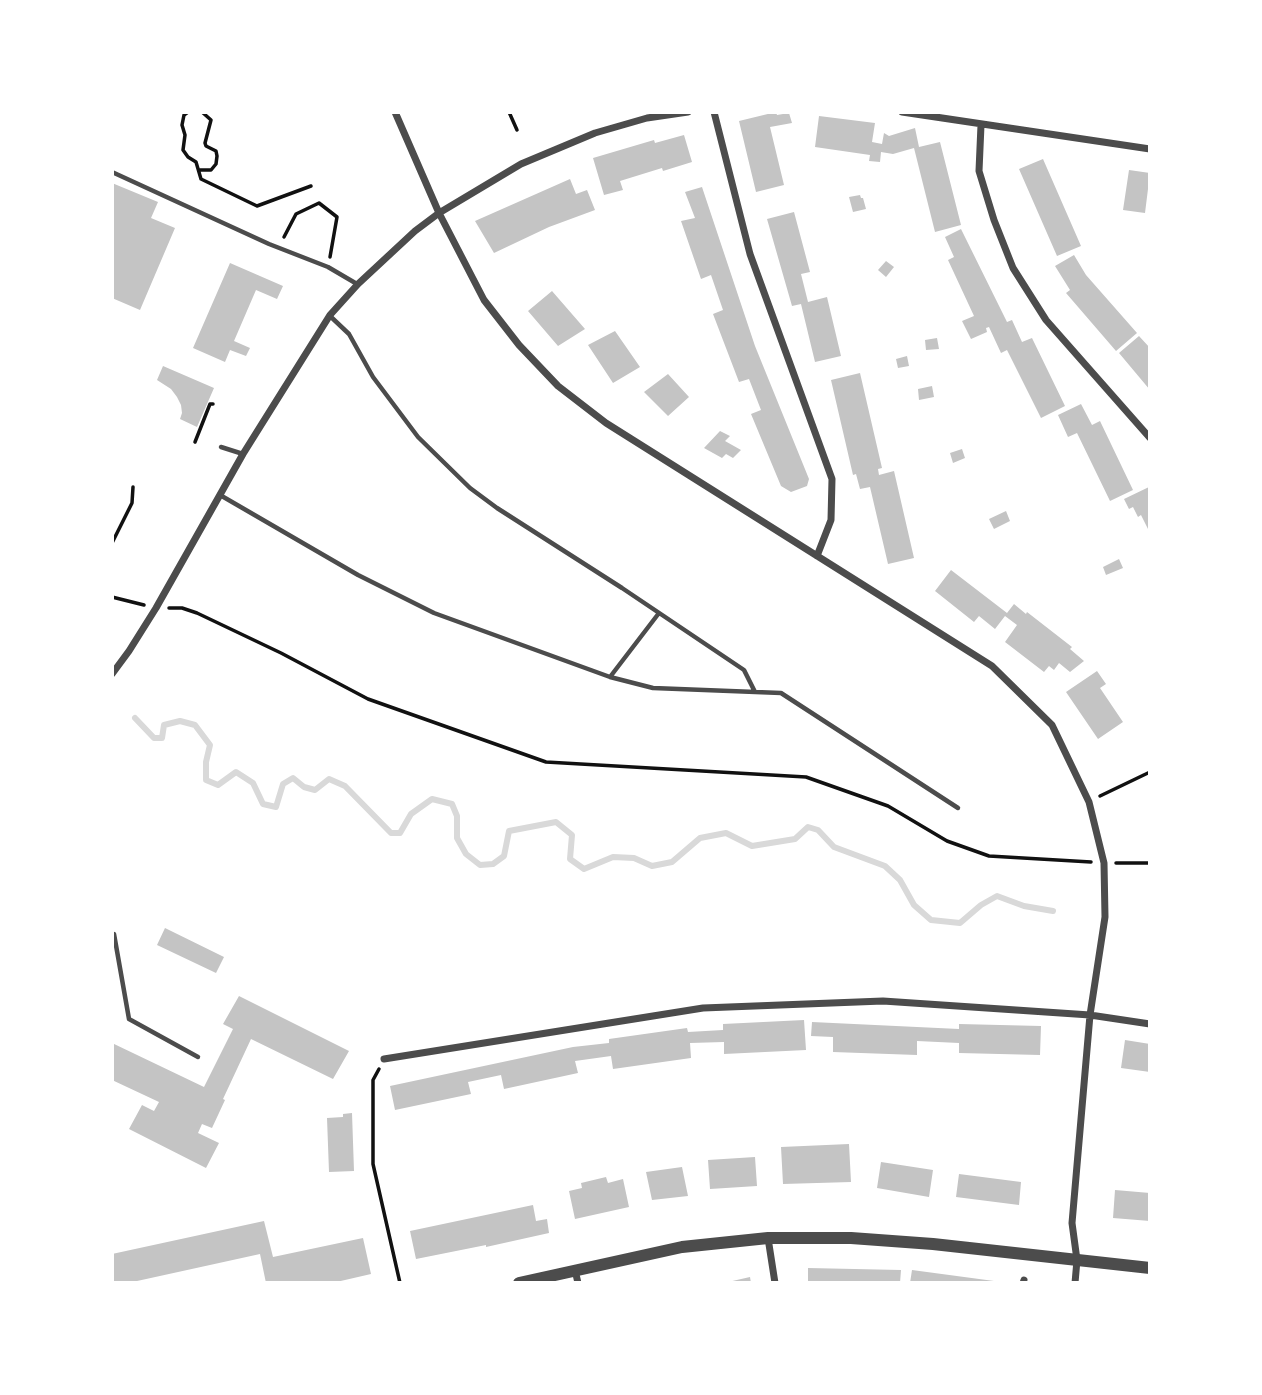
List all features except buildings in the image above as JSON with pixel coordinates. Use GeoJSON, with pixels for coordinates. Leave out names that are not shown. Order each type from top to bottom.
{"type":"FeatureCollection","features":[{"type":"Feature","properties":{"kind":"street"},"geometry":{"type":"LineString","coordinates":[[395,112],[439,213],[484,300],[519,345],[558,386],[606,424],[992,666],[1052,725],[1089,802],[1104,863],[1105,917],[1090,1015],[1072,1223],[1077,1259],[1075,1283]]}},
{"type":"Feature","properties":{"kind":"street"},"geometry":{"type":"LineString","coordinates":[[112,674],[156,607],[243,454],[330,315],[358,284],[415,231],[439,213],[521,164],[595,133],[646,118],[688,112]]}},
{"type":"Feature","properties":{"kind":"street"},"geometry":{"type":"LineString","coordinates":[[714,112],[750,254],[832,479],[831,520],[817,556]]}},
{"type":"Feature","properties":{"kind":"street"},"geometry":{"type":"LineString","coordinates":[[902,112],[931,114],[981,125],[1150,149]]}},
{"type":"Feature","properties":{"kind":"street"},"geometry":{"type":"LineString","coordinates":[[981,125],[979,170],[993,220],[1013,268],[1046,320],[1150,438]]}},
{"type":"Feature","properties":{"kind":"street"},"geometry":{"type":"LineString","coordinates":[[384,1059],[703,1008],[883,1001],[1090,1015],[1150,1024]]}},
{"type":"Feature","properties":{"kind":"street"},"geometry":{"type":"LineString","coordinates":[[768,1238],[775,1283]]}},
{"type":"Feature","properties":{"kind":"street"},"geometry":{"type":"LineString","coordinates":[[520,1283],[577,1277],[682,1248],[768,1238],[851,1238],[933,1244],[1150,1268]]}},
{"type":"Feature","properties":{"kind":"lane"},"geometry":{"type":"LineString","coordinates":[[112,172],[278,248],[328,267],[358,284]]}},
{"type":"Feature","properties":{"kind":"lane"},"geometry":{"type":"LineString","coordinates":[[330,315],[349,334],[373,377],[418,437],[470,488],[744,670],[755,692]]}},
{"type":"Feature","properties":{"kind":"lane"},"geometry":{"type":"LineString","coordinates":[[221,447],[243,454]]}},
{"type":"Feature","properties":{"kind":"lane"},"geometry":{"type":"LineString","coordinates":[[220,495],[359,575],[434,613],[610,677],[653,688],[781,693],[958,808]]}},
{"type":"Feature","properties":{"kind":"lane"},"geometry":{"type":"LineString","coordinates":[[610,677],[659,613]]}},
{"type":"Feature","properties":{"kind":"lane"},"geometry":{"type":"LineString","coordinates":[[112,934],[129,1019],[198,1057]]}},
{"type":"Feature","properties":{"kind":"path"},"geometry":{"type":"LineString","coordinates":[[188,112],[182,119],[185,135],[183,150],[188,158],[196,162],[201,179],[257,206],[311,186]]}},
{"type":"Feature","properties":{"kind":"path"},"geometry":{"type":"LineString","coordinates":[[199,170],[211,170],[216,164],[217,156],[216,151],[206,146],[211,120],[202,112]]}},
{"type":"Feature","properties":{"kind":"path"},"geometry":{"type":"LineString","coordinates":[[509,112],[517,130]]}},
{"type":"Feature","properties":{"kind":"path"},"geometry":{"type":"LineString","coordinates":[[278,248],[296,215],[319,203],[337,217],[328,267]]}},
{"type":"Feature","properties":{"kind":"path"},"geometry":{"type":"LineString","coordinates":[[195,442],[210,404],[213,404]]}},
{"type":"Feature","properties":{"kind":"path"},"geometry":{"type":"LineString","coordinates":[[112,543],[132,503],[133,487]]}},
{"type":"Feature","properties":{"kind":"path"},"geometry":{"type":"LineString","coordinates":[[112,597],[156,607],[182,608],[197,613],[368,699],[546,762],[806,777],[888,806],[947,841],[989,856],[1150,863]]}},
{"type":"Feature","properties":{"kind":"path"},"geometry":{"type":"LineString","coordinates":[[1089,802],[1150,772]]}},
{"type":"Feature","properties":{"kind":"path"},"geometry":{"type":"LineString","coordinates":[[384,1059],[373,1080],[373,1164],[400,1283]]}},
{"type":"Feature","properties":{"kind":"waterway"},"geometry":{"type":"LineString","coordinates":[[135,718],[154,738],[162,738],[164,725],[180,721],[195,725],[210,745],[206,780],[218,785],[236,772],[253,783],[263,804],[276,807],[283,784],[293,778],[304,787],[315,790],[329,779],[345,786],[391,833],[400,833],[411,814],[432,799],[452,804],[457,816],[457,838],[466,854],[480,865],[493,864],[504,856],[509,831],[556,822],[572,835],[570,859],[584,869],[613,857],[634,858],[652,866],[672,862],[700,838],[726,833],[752,846],[795,839],[808,827],[818,830],[834,847],[885,866],[900,880],[914,905],[931,920],[960,923],[981,905],[997,896],[1024,906],[1053,911]]}}]}
